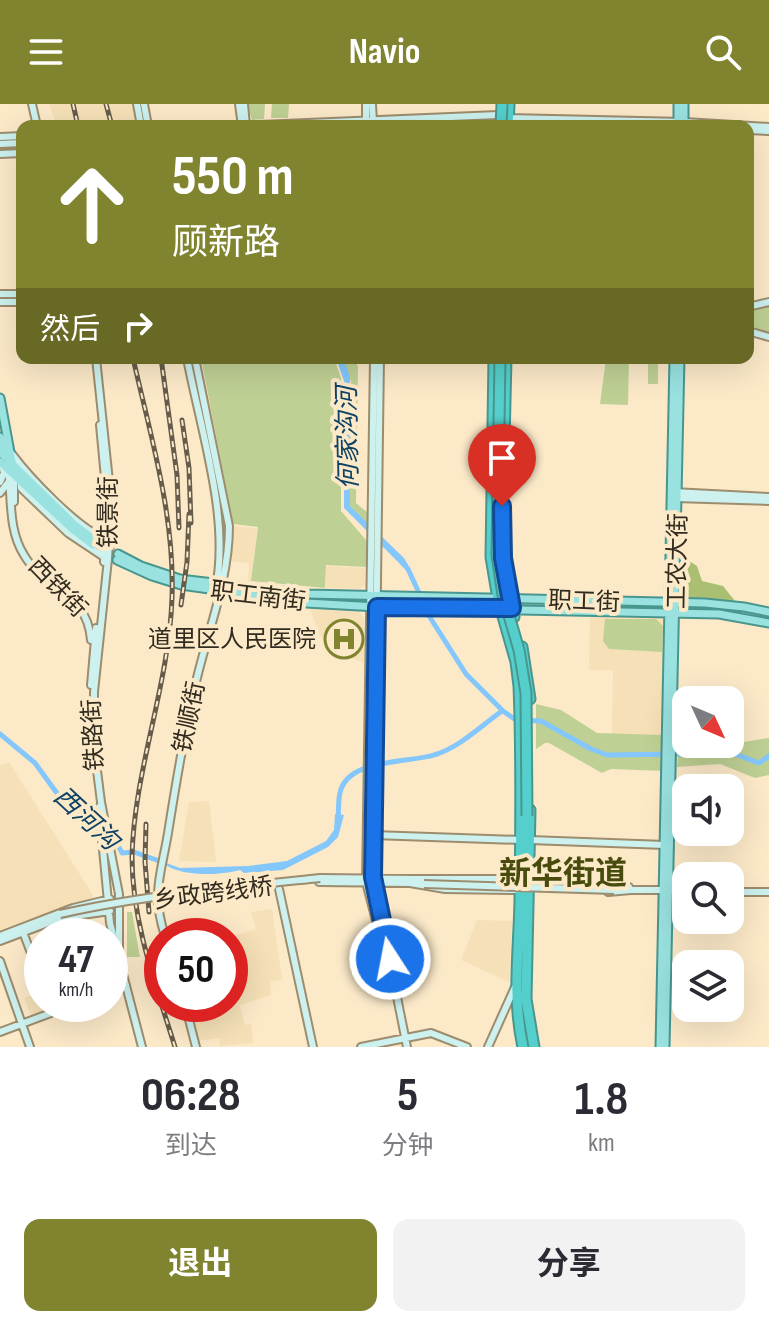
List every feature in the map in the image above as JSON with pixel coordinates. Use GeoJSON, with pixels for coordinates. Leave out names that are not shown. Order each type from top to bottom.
{"type":"FeatureCollection","features":[{"type":"Feature","properties":{"kind":"highway"},"geometry":{"type":"LineString","coordinates":[[500,364],[505,604],[528,669],[525,711],[526,839],[517,879],[525,887],[523,1009],[528,1047]]}},
{"type":"Feature","properties":{"kind":"highway"},"geometry":{"type":"LineString","coordinates":[[500,364],[495,557],[524,694],[527,818]]}},
{"type":"Feature","properties":{"kind":"highway"},"geometry":{"type":"LineString","coordinates":[[525,727],[527,818],[520,1007],[528,1047]]}},
{"type":"Feature","properties":{"kind":"highway"},"geometry":{"type":"LineString","coordinates":[[520,865],[515,987],[517,1010],[528,1047]]}},
{"type":"Feature","properties":{"kind":"highway"},"geometry":{"type":"LineString","coordinates":[[520,904],[525,887]]}},
{"type":"Feature","properties":{"kind":"main road","name":"铁景街"},"geometry":{"type":"LineString","coordinates":[[95,364],[110,487],[99,542],[112,557]]}},
{"type":"Feature","properties":{"kind":"main road","name":"铁顺街"},"geometry":{"type":"LineString","coordinates":[[188,364],[220,521],[222,554],[219,588]]}},
{"type":"Feature","properties":{"kind":"main road","name":"铁顺街"},"geometry":{"type":"LineString","coordinates":[[160,918],[154,892],[163,855],[183,728],[229,552],[229,526],[196,364]]}},
{"type":"Feature","properties":{"kind":"main road"},"geometry":{"type":"LineString","coordinates":[[377,364],[370,880],[407,1047]]}},
{"type":"Feature","properties":{"kind":"main road","name":"工农大街"},"geometry":{"type":"LineString","coordinates":[[674,364],[675,495]]}},
{"type":"Feature","properties":{"kind":"main road","name":"工农大街"},"geometry":{"type":"LineString","coordinates":[[670,764],[680,364]]}},
{"type":"Feature","properties":{"kind":"main road"},"geometry":{"type":"LineString","coordinates":[[0,398],[4,473],[0,482]]}},
{"type":"Feature","properties":{"kind":"main road"},"geometry":{"type":"LineString","coordinates":[[0,437],[3,457],[15,477],[99,542]]}},
{"type":"Feature","properties":{"kind":"main road"},"geometry":{"type":"LineString","coordinates":[[3,457],[38,484],[112,557]]}},
{"type":"Feature","properties":{"kind":"main road"},"geometry":{"type":"LineString","coordinates":[[15,477],[99,542]]}},
{"type":"Feature","properties":{"kind":"main road"},"geometry":{"type":"LineString","coordinates":[[12,510],[5,494],[0,492],[15,477]]}},
{"type":"Feature","properties":{"kind":"main road"},"geometry":{"type":"LineString","coordinates":[[12,510],[15,477]]}},
{"type":"Feature","properties":{"kind":"main road"},"geometry":{"type":"LineString","coordinates":[[14,495],[15,477]]}},
{"type":"Feature","properties":{"kind":"main road"},"geometry":{"type":"LineString","coordinates":[[12,510],[15,477]]}},
{"type":"Feature","properties":{"kind":"main road"},"geometry":{"type":"LineString","coordinates":[[675,495],[769,499]]}},
{"type":"Feature","properties":{"kind":"main road","name":"西铁街"},"geometry":{"type":"LineString","coordinates":[[12,510],[25,553],[38,569],[80,603],[91,622],[94,642]]}},
{"type":"Feature","properties":{"kind":"main road","name":"西铁街"},"geometry":{"type":"LineString","coordinates":[[12,510],[17,541],[26,560],[86,615],[94,665]]}},
{"type":"Feature","properties":{"kind":"main road","name":"铁景街"},"geometry":{"type":"LineString","coordinates":[[94,642],[112,557]]}},
{"type":"Feature","properties":{"kind":"main road","name":"铁景街"},"geometry":{"type":"LineString","coordinates":[[94,665],[112,557]]}},
{"type":"Feature","properties":{"kind":"main road","name":"职工南街"},"geometry":{"type":"LineString","coordinates":[[112,557],[219,588],[306,603],[446,608],[505,604]]}},
{"type":"Feature","properties":{"kind":"main road","name":"职工南街"},"geometry":{"type":"LineString","coordinates":[[219,588],[441,598],[505,604]]}},
{"type":"Feature","properties":{"kind":"main road","name":"职工街"},"geometry":{"type":"LineString","coordinates":[[505,604],[673,608]]}},
{"type":"Feature","properties":{"kind":"main road"},"geometry":{"type":"LineString","coordinates":[[673,608],[727,605],[769,612]]}},
{"type":"Feature","properties":{"kind":"main road"},"geometry":{"type":"LineString","coordinates":[[673,608],[769,623]]}},
{"type":"Feature","properties":{"kind":"main road","name":"铁路街"},"geometry":{"type":"LineString","coordinates":[[94,642],[94,747],[105,833],[119,894],[119,918]]}},
{"type":"Feature","properties":{"kind":"main road","name":"铁路街"},"geometry":{"type":"LineString","coordinates":[[94,665],[92,742],[98,799],[113,869],[119,918]]}},
{"type":"Feature","properties":{"kind":"main road"},"geometry":{"type":"LineString","coordinates":[[667,889],[665,845],[670,764]]}},
{"type":"Feature","properties":{"kind":"main road"},"geometry":{"type":"LineString","coordinates":[[663,1047],[670,764]]}},
{"type":"Feature","properties":{"kind":"main road"},"geometry":{"type":"LineString","coordinates":[[370,880],[373,835],[371,781]]}},
{"type":"Feature","properties":{"kind":"main road"},"geometry":{"type":"LineString","coordinates":[[105,833],[111,918]]}},
{"type":"Feature","properties":{"kind":"main road"},"geometry":{"type":"LineString","coordinates":[[373,835],[665,845]]}},
{"type":"Feature","properties":{"kind":"main road"},"geometry":{"type":"LineString","coordinates":[[107,878],[113,869]]}},
{"type":"Feature","properties":{"kind":"main road"},"geometry":{"type":"LineString","coordinates":[[411,881],[517,879]]}},
{"type":"Feature","properties":{"kind":"main road","name":"乡政跨线桥"},"geometry":{"type":"LineString","coordinates":[[60,916],[129,903],[319,880],[411,881]]}},
{"type":"Feature","properties":{"kind":"main road"},"geometry":{"type":"LineString","coordinates":[[411,881],[672,889]]}},
{"type":"Feature","properties":{"kind":"main road"},"geometry":{"type":"LineString","coordinates":[[411,881],[445,889],[525,887],[615,893],[630,889]]}},
{"type":"Feature","properties":{"kind":"main road"},"geometry":{"type":"LineString","coordinates":[[279,889],[313,1047]]}},
{"type":"Feature","properties":{"kind":"main road"},"geometry":{"type":"LineString","coordinates":[[744,890],[769,890]]}},
{"type":"Feature","properties":{"kind":"main road"},"geometry":{"type":"LineString","coordinates":[[0,938],[23,932],[73,908],[110,899]]}},
{"type":"Feature","properties":{"kind":"main road"},"geometry":{"type":"LineString","coordinates":[[0,938],[60,916],[110,911]]}},
{"type":"Feature","properties":{"kind":"main road"},"geometry":{"type":"LineString","coordinates":[[0,961],[30,1047]]}},
{"type":"Feature","properties":{"kind":"main road"},"geometry":{"type":"LineString","coordinates":[[488,1047],[515,987]]}},
{"type":"Feature","properties":{"kind":"main road","name":"铁路街"},"geometry":{"type":"LineString","coordinates":[[128,1001],[140,1047]]}},
{"type":"Feature","properties":{"kind":"main road"},"geometry":{"type":"LineString","coordinates":[[0,1032],[27,1022]]}},
{"type":"Feature","properties":{"kind":"main road"},"geometry":{"type":"LineString","coordinates":[[188,1022],[194,1047]]}},
{"type":"Feature","properties":{"kind":"main road"},"geometry":{"type":"LineString","coordinates":[[361,1047],[435,1033],[467,1047]]}},
{"type":"Feature","properties":{"kind":"shaded area"},"geometry":{"type":"Polygon","coordinates":[[[49,104],[133,104],[136,120],[55,120],[49,104]]]}},
{"type":"Feature","properties":{"kind":"shaded area"},"geometry":{"type":"Polygon","coordinates":[[[231,526],[257,528],[251,582],[248,582],[249,563],[230,561],[231,526]]]}},
{"type":"Feature","properties":{"kind":"shaded area"},"geometry":{"type":"Polygon","coordinates":[[[326,566],[365,568],[365,585],[360,589],[326,588],[326,566]]]}},
{"type":"Feature","properties":{"kind":"shaded area","name":"道里区人民医院"},"geometry":{"type":"Polygon","coordinates":[[[310,608],[358,610],[364,618],[364,663],[340,654],[328,644],[319,634],[310,608]]]}},
{"type":"Feature","properties":{"kind":"shaded area"},"geometry":{"type":"Polygon","coordinates":[[[590,616],[665,618],[660,735],[612,734],[613,670],[589,670],[590,616]]]}},
{"type":"Feature","properties":{"kind":"shaded area"},"geometry":{"type":"Polygon","coordinates":[[[9,762],[94,897],[36,918],[24,918],[24,922],[0,931],[0,765],[9,762]]]}},
{"type":"Feature","properties":{"kind":"shaded area"},"geometry":{"type":"Polygon","coordinates":[[[209,801],[216,862],[179,861],[189,802],[209,801]]]}},
{"type":"Feature","properties":{"kind":"shaded area"},"geometry":{"type":"Polygon","coordinates":[[[272,909],[282,980],[270,981],[271,995],[248,1002],[248,931],[256,929],[251,912],[272,909]]]}},
{"type":"Feature","properties":{"kind":"shaded area"},"geometry":{"type":"Polygon","coordinates":[[[477,920],[512,921],[509,982],[461,960],[477,920]]]}},
{"type":"Feature","properties":{"kind":"shaded area"},"geometry":{"type":"Polygon","coordinates":[[[192,1022],[251,1024],[253,1043],[220,1046],[219,1038],[196,1041],[192,1022]]]}},
{"type":"Feature","properties":{"kind":"green space"},"geometry":{"type":"Polygon","coordinates":[[[247,104],[265,104],[264,119],[252,120],[247,104]]]}},
{"type":"Feature","properties":{"kind":"green space"},"geometry":{"type":"Polygon","coordinates":[[[272,104],[289,104],[288,118],[271,118],[272,104]]]}},
{"type":"Feature","properties":{"kind":"green space"},"geometry":{"type":"Polygon","coordinates":[[[769,303],[769,334],[754,330],[754,307],[769,303]]]}},
{"type":"Feature","properties":{"kind":"green space"},"geometry":{"type":"Polygon","coordinates":[[[202,364],[336,364],[341,378],[341,511],[366,540],[367,567],[326,565],[325,588],[251,581],[258,527],[233,524],[202,364]]]}},
{"type":"Feature","properties":{"kind":"green space"},"geometry":{"type":"Polygon","coordinates":[[[345,364],[357,364],[358,367],[356,503],[368,513],[370,527],[350,506],[351,382],[345,364]]]}},
{"type":"Feature","properties":{"kind":"green space"},"geometry":{"type":"Polygon","coordinates":[[[605,364],[629,364],[628,405],[600,404],[605,364]]]}},
{"type":"Feature","properties":{"kind":"green space"},"geometry":{"type":"Polygon","coordinates":[[[648,364],[658,364],[658,384],[648,384],[648,364]]]}},
{"type":"Feature","properties":{"kind":"green space"},"geometry":{"type":"Polygon","coordinates":[[[683,557],[697,566],[702,581],[723,586],[735,601],[688,598],[681,593],[683,557]]]}},
{"type":"Feature","properties":{"kind":"green space"},"geometry":{"type":"Polygon","coordinates":[[[605,619],[656,619],[663,626],[662,652],[609,649],[603,641],[605,619]]]}},
{"type":"Feature","properties":{"kind":"green space"},"geometry":{"type":"Polygon","coordinates":[[[536,704],[561,710],[597,733],[664,735],[664,771],[611,769],[602,773],[549,743],[536,749],[536,704]]]}},
{"type":"Feature","properties":{"kind":"green space"},"geometry":{"type":"Polygon","coordinates":[[[769,738],[769,775],[755,778],[720,764],[677,767],[678,758],[744,758],[744,742],[769,738]]]}},
{"type":"Feature","properties":{"kind":"green space"},"geometry":{"type":"Polygon","coordinates":[[[127,912],[132,912],[140,957],[128,957],[127,912]]]}},
{"type":"Feature","properties":{"kind":"water"},"geometry":{"type":"Polygon","coordinates":[[[338,364],[345,364],[350,376],[350,506],[404,558],[408,565],[404,568],[344,508],[344,381],[338,364]]]}},
{"type":"Feature","properties":{"kind":"water"},"geometry":{"type":"Polygon","coordinates":[[[335,814],[344,815],[338,837],[328,847],[283,870],[195,874],[172,868],[164,863],[159,856],[166,863],[180,868],[248,866],[287,861],[326,841],[334,830],[335,814]]]}},
{"type":"Feature","properties":{"kind":"waterway","name":"何家沟河"},"geometry":{"type":"LineString","coordinates":[[402,562],[431,619],[466,674],[516,720],[541,721],[607,755],[683,754],[722,749],[759,763],[769,756]]}},
{"type":"Feature","properties":{"kind":"waterway","name":"西河沟"},"geometry":{"type":"LineString","coordinates":[[338,818],[340,793],[354,773],[381,764],[443,752],[502,711]]}},
{"type":"Feature","properties":{"kind":"waterway","name":"西河沟"},"geometry":{"type":"LineString","coordinates":[[0,734],[35,763],[67,807],[116,841],[122,853],[134,852],[162,862]]}},
{"type":"Feature","properties":{"kind":"tunnel"},"geometry":{"type":"LineString","coordinates":[[94,539],[118,554]]}},
{"type":"Feature","properties":{"kind":"tunnel"},"geometry":{"type":"LineString","coordinates":[[93,545],[117,560]]}},
{"type":"Feature","properties":{"kind":"railway"},"geometry":{"type":"LineString","coordinates":[[73,104],[77,120]]}},
{"type":"Feature","properties":{"kind":"railway"},"geometry":{"type":"LineString","coordinates":[[106,104],[110,120]]}},
{"type":"Feature","properties":{"kind":"railway"},"geometry":{"type":"LineString","coordinates":[[134,364],[166,507],[172,598],[165,663],[134,825],[133,881],[146,954],[175,1047]]}},
{"type":"Feature","properties":{"kind":"railway"},"geometry":{"type":"LineString","coordinates":[[162,364],[177,475],[179,528]]}},
{"type":"Feature","properties":{"kind":"railway"},"geometry":{"type":"LineString","coordinates":[[182,420],[189,468],[191,523]]}},
{"type":"Feature","properties":{"kind":"railway"},"geometry":{"type":"LineString","coordinates":[[181,605],[189,514]]}},
{"type":"Feature","properties":{"kind":"railway"},"geometry":{"type":"LineString","coordinates":[[146,824],[149,912]]}},
{"type":"Feature","properties":{"kind":"place","name":"道里区人民医院"},"geometry":{"type":"Point","coordinates":[344,639]}},
{"type":"Feature","properties":{"kind":"district","name":"新华街道"},"geometry":{"type":"Point","coordinates":[563,873]}},
{"type":"Feature","properties":{"kind":"route"},"geometry":{"type":"LineString","coordinates":[[390,959],[373,882],[377,607],[512,608],[503,558],[502,506]]}}]}
